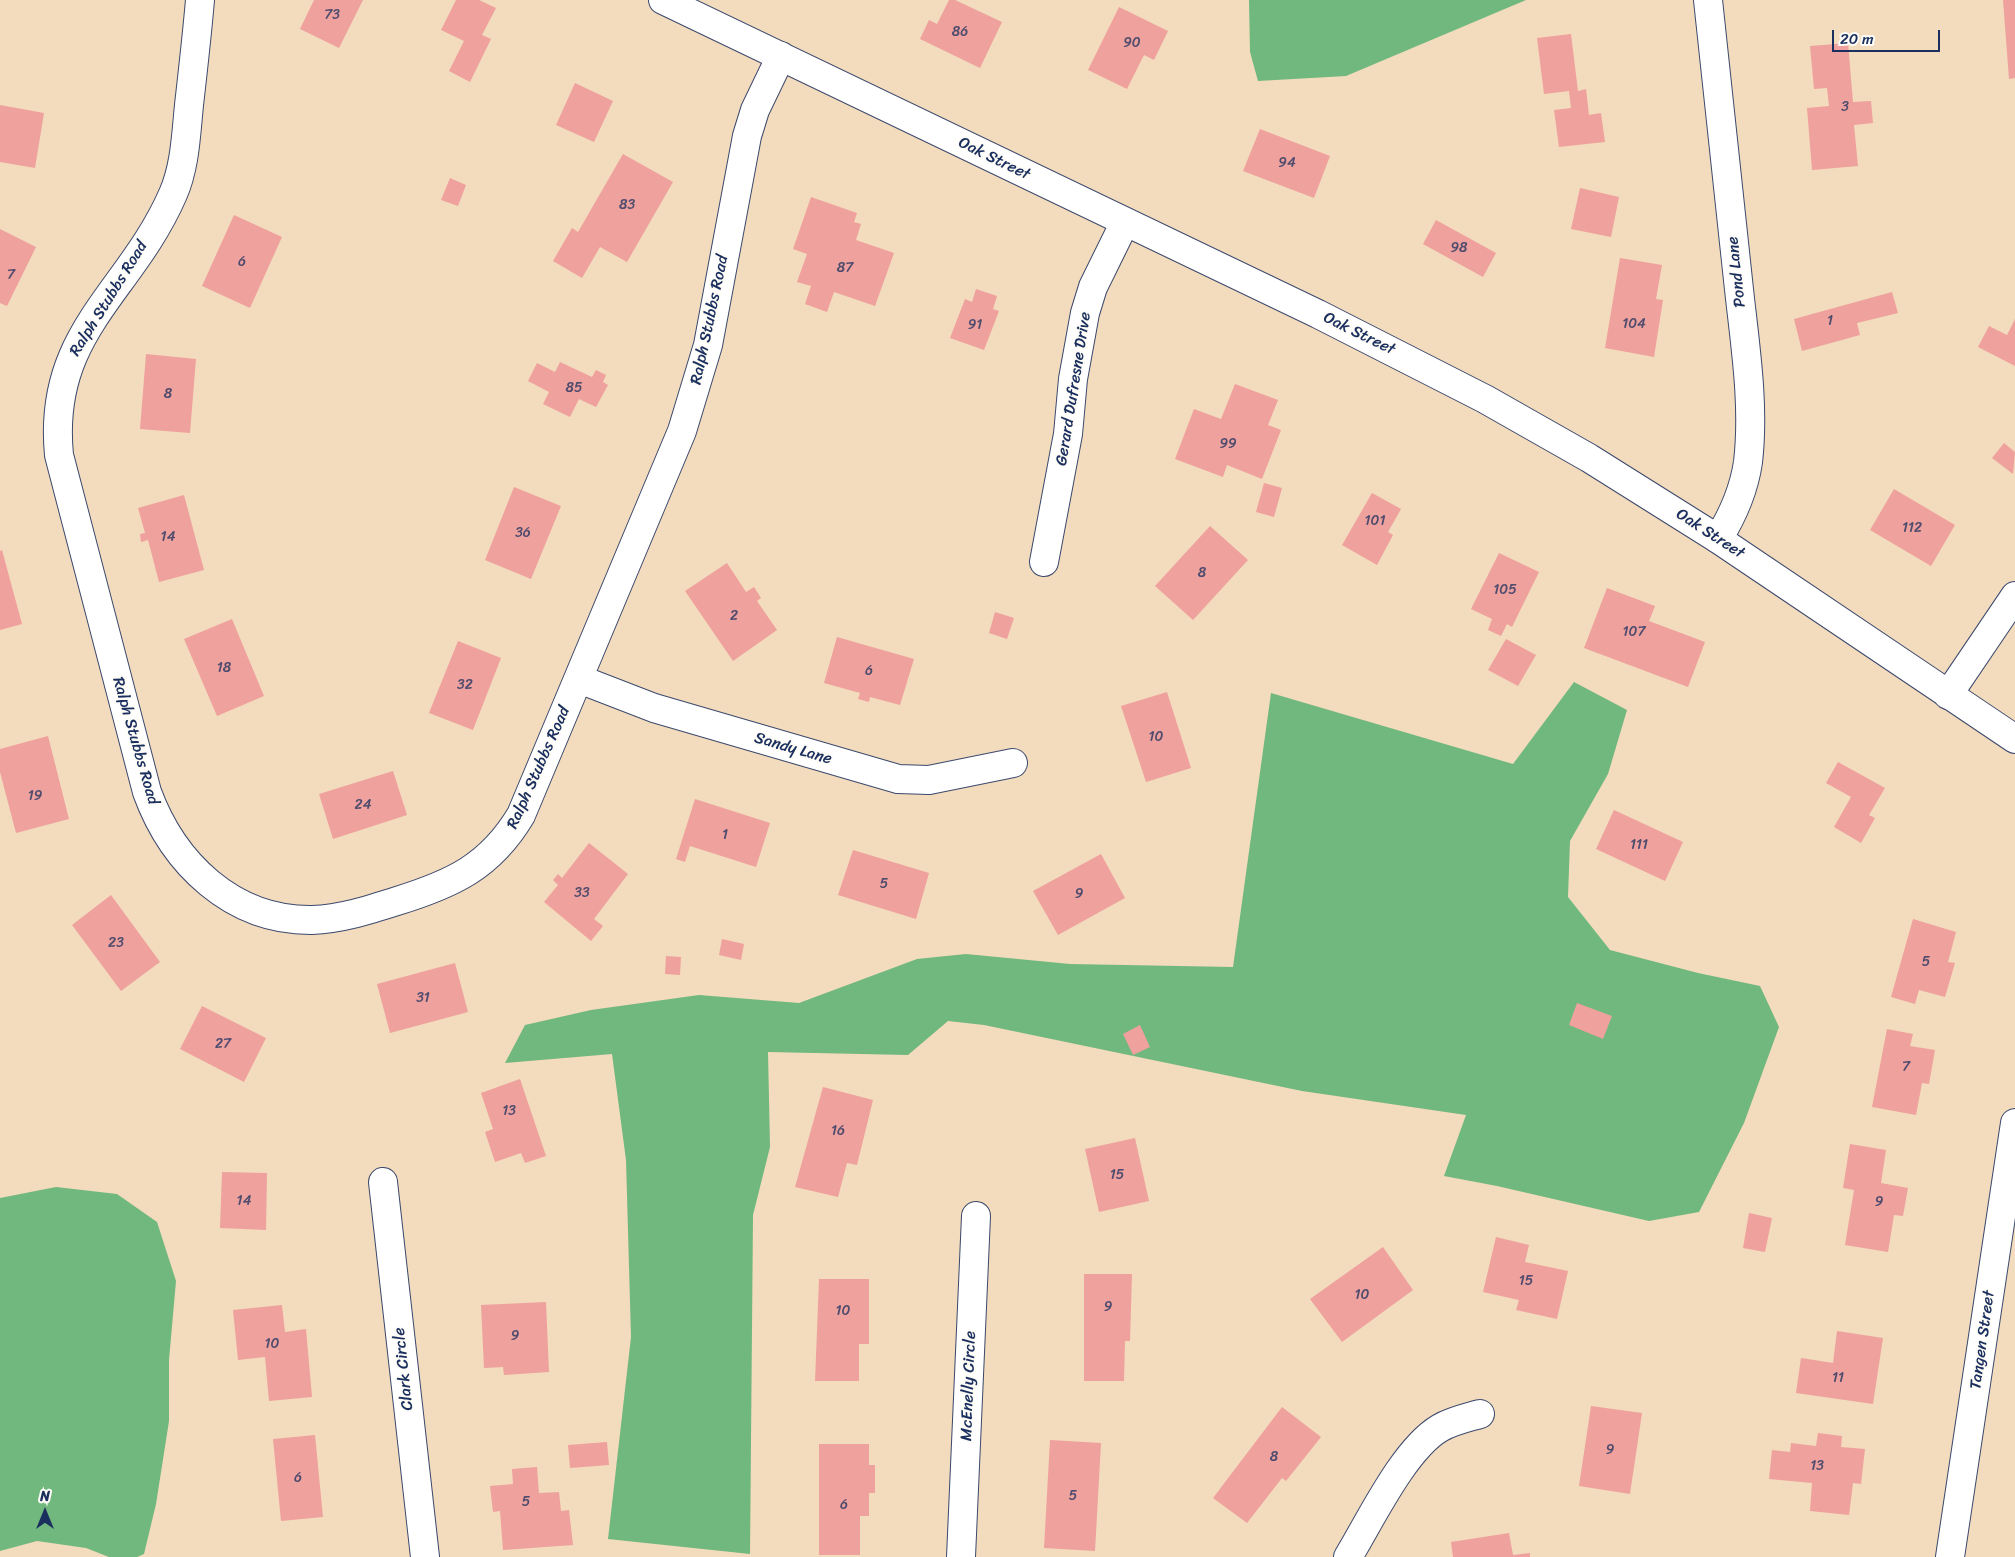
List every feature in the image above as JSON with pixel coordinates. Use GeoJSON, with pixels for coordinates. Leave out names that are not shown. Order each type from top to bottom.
{"type":"FeatureCollection","features":[{"type":"Feature","properties":{"kind":"street","name":"Ralph Stubbs Road"},"geometry":{"type":"LineString","coordinates":[[200,0],[184,150],[173,194],[148,239],[76,347],[61,388],[57,433],[64,476],[147,792],[162,827],[184,859],[207,882],[234,901],[268,914],[302,920],[338,917],[436,889],[464,875],[481,863],[510,833],[526,806],[685,422],[708,345],[747,136],[755,110],[781,56]]}},
{"type":"Feature","properties":{"kind":"street","name":"Oak Street"},"geometry":{"type":"LineString","coordinates":[[663,0],[1318,314],[1485,398],[1589,458],[1718,539],[2015,739]]}},
{"type":"Feature","properties":{"kind":"street","name":"Pond Lane"},"geometry":{"type":"LineString","coordinates":[[1708,0],[1745,346],[1749,408],[1748,462],[1737,505],[1718,539]]}},
{"type":"Feature","properties":{"kind":"street","name":"Gerard Dufresne Drive"},"geometry":{"type":"LineString","coordinates":[[1044,562],[1068,434],[1073,380],[1085,313],[1093,287],[1125,222]]}},
{"type":"Feature","properties":{"kind":"street"},"geometry":{"type":"LineString","coordinates":[[1948,695],[2015,596]]}},
{"type":"Feature","properties":{"kind":"street","name":"Sandy Lane"},"geometry":{"type":"LineString","coordinates":[[579,679],[654,708],[898,779],[929,780],[1013,763]]}},
{"type":"Feature","properties":{"kind":"street","name":"Tangen Street"},"geometry":{"type":"LineString","coordinates":[[1950,1557],[2015,1123]]}},
{"type":"Feature","properties":{"kind":"street","name":"Clark Circle"},"geometry":{"type":"LineString","coordinates":[[383,1182],[425,1557]]}},
{"type":"Feature","properties":{"kind":"street","name":"McEnelly Circle"},"geometry":{"type":"LineString","coordinates":[[962,1557],[976,1216]]}},
{"type":"Feature","properties":{"kind":"street"},"geometry":{"type":"LineString","coordinates":[[1348,1557],[1398,1475],[1424,1441],[1439,1428],[1480,1414]]}},
{"type":"Feature","properties":{"kind":"green space"},"geometry":{"type":"Polygon","coordinates":[[[1249,0],[1526,0],[1346,76],[1258,81],[1250,52],[1249,0]]]}},
{"type":"Feature","properties":{"kind":"green space"},"geometry":{"type":"Polygon","coordinates":[[[1574,682],[1627,710],[1608,774],[1570,841],[1568,897],[1610,950],[1698,973],[1760,986],[1779,1027],[1744,1123],[1699,1212],[1649,1221],[1497,1186],[1444,1176],[1466,1115],[1302,1091],[984,1025],[948,1021],[908,1055],[768,1052],[770,1147],[753,1215],[750,1554],[608,1539],[631,1337],[626,1160],[612,1054],[505,1063],[525,1025],[591,1010],[699,995],[799,1003],[917,959],[966,954],[1070,964],[1233,967],[1271,693],[1513,764],[1574,682]]]}},
{"type":"Feature","properties":{"kind":"green space"},"geometry":{"type":"Polygon","coordinates":[[[56,1187],[117,1194],[157,1222],[176,1281],[169,1360],[169,1421],[156,1504],[144,1554],[137,1557],[109,1557],[86,1548],[37,1541],[0,1551],[0,1198],[56,1187]]]}},
{"type":"Feature","properties":{"kind":"building"},"geometry":{"type":"Polygon","coordinates":[[[314,0],[363,0],[339,48],[300,29],[314,0]]]}},
{"type":"Feature","properties":{"kind":"building"},"geometry":{"type":"Polygon","coordinates":[[[456,0],[479,0],[496,8],[482,35],[491,39],[470,82],[449,71],[464,41],[441,30],[456,0]]]}},
{"type":"Feature","properties":{"kind":"building"},"geometry":{"type":"Polygon","coordinates":[[[949,0],[955,0],[1002,22],[980,68],[920,39],[929,20],[937,24],[949,0]]]}},
{"type":"Feature","properties":{"kind":"building"},"geometry":{"type":"Polygon","coordinates":[[[2003,0],[2015,0],[2015,78],[2009,79],[2003,0]]]}},
{"type":"Feature","properties":{"kind":"building"},"geometry":{"type":"Polygon","coordinates":[[[1119,7],[1168,31],[1154,60],[1144,55],[1127,89],[1088,70],[1119,7]]]}},
{"type":"Feature","properties":{"kind":"building"},"geometry":{"type":"Polygon","coordinates":[[[1571,34],[1578,91],[1586,89],[1589,115],[1601,113],[1605,142],[1559,147],[1554,110],[1571,108],[1569,91],[1544,94],[1537,38],[1571,34]]]}},
{"type":"Feature","properties":{"kind":"building"},"geometry":{"type":"Polygon","coordinates":[[[1848,43],[1853,102],[1871,101],[1873,123],[1854,125],[1858,166],[1812,170],[1807,108],[1829,106],[1827,88],[1814,89],[1810,46],[1848,43]]]}},
{"type":"Feature","properties":{"kind":"building"},"geometry":{"type":"Polygon","coordinates":[[[575,83],[613,101],[594,142],[556,125],[575,83]]]}},
{"type":"Feature","properties":{"kind":"building"},"geometry":{"type":"Polygon","coordinates":[[[0,105],[44,113],[35,168],[0,162],[0,105]]]}},
{"type":"Feature","properties":{"kind":"building"},"geometry":{"type":"Polygon","coordinates":[[[1260,129],[1330,156],[1314,198],[1243,171],[1260,129]]]}},
{"type":"Feature","properties":{"kind":"building"},"geometry":{"type":"Polygon","coordinates":[[[623,154],[673,182],[627,262],[600,247],[582,278],[553,261],[572,228],[578,232],[623,154]]]}},
{"type":"Feature","properties":{"kind":"building"},"geometry":{"type":"Polygon","coordinates":[[[450,178],[466,185],[458,206],[441,200],[450,178]]]}},
{"type":"Feature","properties":{"kind":"building"},"geometry":{"type":"Polygon","coordinates":[[[1580,188],[1619,197],[1611,237],[1571,229],[1580,188]]]}},
{"type":"Feature","properties":{"kind":"building"},"geometry":{"type":"Polygon","coordinates":[[[811,197],[857,213],[854,222],[861,224],[856,240],[894,253],[875,306],[834,292],[827,312],[805,304],[811,286],[797,282],[807,254],[793,249],[811,197]]]}},
{"type":"Feature","properties":{"kind":"building"},"geometry":{"type":"Polygon","coordinates":[[[234,215],[282,237],[250,308],[202,286],[234,215]]]}},
{"type":"Feature","properties":{"kind":"building"},"geometry":{"type":"Polygon","coordinates":[[[1436,220],[1496,253],[1483,277],[1423,244],[1436,220]]]}},
{"type":"Feature","properties":{"kind":"building"},"geometry":{"type":"Polygon","coordinates":[[[0,229],[36,247],[7,306],[0,303],[0,229]]]}},
{"type":"Feature","properties":{"kind":"building"},"geometry":{"type":"Polygon","coordinates":[[[1620,258],[1662,265],[1656,299],[1663,300],[1654,357],[1605,348],[1620,258]]]}},
{"type":"Feature","properties":{"kind":"building"},"geometry":{"type":"Polygon","coordinates":[[[976,289],[997,296],[993,309],[999,311],[984,350],[950,338],[965,299],[972,302],[976,289]]]}},
{"type":"Feature","properties":{"kind":"building"},"geometry":{"type":"Polygon","coordinates":[[[1892,292],[1898,313],[1857,323],[1860,335],[1802,351],[1794,319],[1892,292]]]}},
{"type":"Feature","properties":{"kind":"building"},"geometry":{"type":"Polygon","coordinates":[[[2015,319],[2015,366],[1978,347],[1989,326],[2007,335],[2015,319]]]}},
{"type":"Feature","properties":{"kind":"building"},"geometry":{"type":"Polygon","coordinates":[[[146,354],[196,359],[190,433],[140,429],[146,354]]]}},
{"type":"Feature","properties":{"kind":"building"},"geometry":{"type":"Polygon","coordinates":[[[560,362],[592,377],[596,370],[606,375],[603,382],[608,385],[596,407],[579,399],[570,417],[543,404],[549,392],[528,381],[537,363],[555,372],[560,362]]]}},
{"type":"Feature","properties":{"kind":"building"},"geometry":{"type":"Polygon","coordinates":[[[1235,384],[1278,400],[1268,425],[1281,430],[1262,479],[1227,465],[1223,477],[1175,459],[1194,409],[1221,419],[1235,384]]]}},
{"type":"Feature","properties":{"kind":"building"},"geometry":{"type":"Polygon","coordinates":[[[2004,443],[2015,452],[2013,474],[1992,458],[2004,443]]]}},
{"type":"Feature","properties":{"kind":"building"},"geometry":{"type":"Polygon","coordinates":[[[1264,483],[1282,488],[1274,517],[1256,512],[1264,483]]]}},
{"type":"Feature","properties":{"kind":"building"},"geometry":{"type":"Polygon","coordinates":[[[514,487],[561,506],[531,579],[485,560],[514,487]]]}},
{"type":"Feature","properties":{"kind":"building"},"geometry":{"type":"Polygon","coordinates":[[[1894,489],[1955,525],[1931,566],[1870,530],[1894,489]]]}},
{"type":"Feature","properties":{"kind":"building"},"geometry":{"type":"Polygon","coordinates":[[[1372,493],[1401,509],[1388,532],[1393,535],[1377,565],[1342,545],[1372,493]]]}},
{"type":"Feature","properties":{"kind":"building"},"geometry":{"type":"Polygon","coordinates":[[[184,495],[204,570],[159,582],[148,540],[141,542],[140,534],[145,533],[138,508],[184,495]]]}},
{"type":"Feature","properties":{"kind":"building"},"geometry":{"type":"Polygon","coordinates":[[[1210,526],[1248,560],[1193,620],[1155,586],[1210,526]]]}},
{"type":"Feature","properties":{"kind":"building"},"geometry":{"type":"Polygon","coordinates":[[[2,550],[22,624],[0,630],[0,551],[2,550]]]}},
{"type":"Feature","properties":{"kind":"building"},"geometry":{"type":"Polygon","coordinates":[[[1499,553],[1539,572],[1512,627],[1507,624],[1501,636],[1488,630],[1492,619],[1471,609],[1499,553]]]}},
{"type":"Feature","properties":{"kind":"building"},"geometry":{"type":"Polygon","coordinates":[[[727,563],[746,592],[754,587],[761,598],[757,601],[777,630],[733,661],[685,591],[727,563]]]}},
{"type":"Feature","properties":{"kind":"building"},"geometry":{"type":"Polygon","coordinates":[[[1607,588],[1655,606],[1649,621],[1705,642],[1688,687],[1584,648],[1607,588]]]}},
{"type":"Feature","properties":{"kind":"building"},"geometry":{"type":"Polygon","coordinates":[[[995,612],[1014,618],[1007,639],[989,633],[995,612]]]}},
{"type":"Feature","properties":{"kind":"building"},"geometry":{"type":"Polygon","coordinates":[[[232,619],[264,696],[217,716],[184,639],[232,619]]]}},
{"type":"Feature","properties":{"kind":"building"},"geometry":{"type":"Polygon","coordinates":[[[837,637],[914,659],[900,705],[870,697],[869,702],[858,699],[860,693],[824,683],[837,637]]]}},
{"type":"Feature","properties":{"kind":"building"},"geometry":{"type":"Polygon","coordinates":[[[1506,639],[1536,655],[1518,686],[1488,670],[1506,639]]]}},
{"type":"Feature","properties":{"kind":"building"},"geometry":{"type":"Polygon","coordinates":[[[458,641],[501,658],[473,730],[429,713],[458,641]]]}},
{"type":"Feature","properties":{"kind":"building"},"geometry":{"type":"Polygon","coordinates":[[[1167,692],[1191,768],[1146,782],[1121,706],[1167,692]]]}},
{"type":"Feature","properties":{"kind":"building"},"geometry":{"type":"Polygon","coordinates":[[[48,736],[69,819],[16,833],[0,772],[0,749],[48,736]]]}},
{"type":"Feature","properties":{"kind":"building"},"geometry":{"type":"Polygon","coordinates":[[[1838,762],[1885,788],[1869,815],[1875,818],[1861,843],[1834,827],[1851,797],[1826,783],[1838,762]]]}},
{"type":"Feature","properties":{"kind":"building"},"geometry":{"type":"Polygon","coordinates":[[[393,771],[407,815],[333,839],[319,794],[393,771]]]}},
{"type":"Feature","properties":{"kind":"building"},"geometry":{"type":"Polygon","coordinates":[[[695,799],[770,823],[756,867],[690,846],[685,862],[676,859],[695,799]]]}},
{"type":"Feature","properties":{"kind":"building"},"geometry":{"type":"Polygon","coordinates":[[[1614,810],[1683,842],[1665,881],[1596,849],[1614,810]]]}},
{"type":"Feature","properties":{"kind":"building"},"geometry":{"type":"Polygon","coordinates":[[[589,843],[628,874],[594,919],[603,926],[591,941],[544,902],[558,885],[553,880],[558,874],[562,878],[589,843]]]}},
{"type":"Feature","properties":{"kind":"building"},"geometry":{"type":"Polygon","coordinates":[[[853,850],[929,873],[916,919],[838,895],[853,850]]]}},
{"type":"Feature","properties":{"kind":"building"},"geometry":{"type":"Polygon","coordinates":[[[1101,854],[1125,898],[1058,935],[1033,891],[1101,854]]]}},
{"type":"Feature","properties":{"kind":"building"},"geometry":{"type":"Polygon","coordinates":[[[111,895],[160,962],[121,991],[72,925],[111,895]]]}},
{"type":"Feature","properties":{"kind":"building"},"geometry":{"type":"Polygon","coordinates":[[[1913,919],[1956,932],[1948,962],[1955,963],[1945,997],[1919,990],[1915,1004],[1891,997],[1913,919]]]}},
{"type":"Feature","properties":{"kind":"building"},"geometry":{"type":"Polygon","coordinates":[[[722,939],[744,944],[741,960],[719,955],[722,939]]]}},
{"type":"Feature","properties":{"kind":"building"},"geometry":{"type":"Polygon","coordinates":[[[666,956],[681,957],[680,975],[665,974],[666,956]]]}},
{"type":"Feature","properties":{"kind":"building"},"geometry":{"type":"Polygon","coordinates":[[[455,963],[468,1012],[390,1033],[377,984],[455,963]]]}},
{"type":"Feature","properties":{"kind":"building"},"geometry":{"type":"Polygon","coordinates":[[[1577,1003],[1612,1016],[1603,1039],[1569,1025],[1577,1003]]]}},
{"type":"Feature","properties":{"kind":"building"},"geometry":{"type":"Polygon","coordinates":[[[202,1006],[266,1038],[244,1082],[180,1049],[202,1006]]]}},
{"type":"Feature","properties":{"kind":"building"},"geometry":{"type":"Polygon","coordinates":[[[1140,1025],[1150,1047],[1133,1055],[1123,1034],[1140,1025]]]}},
{"type":"Feature","properties":{"kind":"building"},"geometry":{"type":"Polygon","coordinates":[[[1887,1029],[1913,1034],[1910,1046],[1935,1050],[1929,1084],[1922,1083],[1916,1115],[1872,1107],[1887,1029]]]}},
{"type":"Feature","properties":{"kind":"building"},"geometry":{"type":"Polygon","coordinates":[[[520,1079],[546,1156],[525,1163],[521,1153],[495,1162],[485,1132],[493,1129],[481,1093],[520,1079]]]}},
{"type":"Feature","properties":{"kind":"building"},"geometry":{"type":"Polygon","coordinates":[[[823,1087],[873,1100],[857,1165],[847,1163],[838,1197],[795,1187],[823,1087]]]}},
{"type":"Feature","properties":{"kind":"building"},"geometry":{"type":"Polygon","coordinates":[[[1135,1138],[1149,1201],[1099,1212],[1085,1149],[1135,1138]]]}},
{"type":"Feature","properties":{"kind":"building"},"geometry":{"type":"Polygon","coordinates":[[[1850,1144],[1886,1150],[1881,1183],[1908,1188],[1903,1216],[1894,1215],[1888,1252],[1845,1245],[1854,1190],[1843,1188],[1850,1144]]]}},
{"type":"Feature","properties":{"kind":"building"},"geometry":{"type":"Polygon","coordinates":[[[222,1172],[267,1173],[266,1230],[220,1228],[222,1172]]]}},
{"type":"Feature","properties":{"kind":"building"},"geometry":{"type":"Polygon","coordinates":[[[1749,1213],[1772,1218],[1765,1252],[1743,1248],[1749,1213]]]}},
{"type":"Feature","properties":{"kind":"building"},"geometry":{"type":"Polygon","coordinates":[[[1496,1237],[1529,1245],[1525,1262],[1568,1271],[1557,1319],[1516,1310],[1519,1300],[1483,1292],[1496,1237]]]}},
{"type":"Feature","properties":{"kind":"building"},"geometry":{"type":"Polygon","coordinates":[[[1383,1247],[1413,1290],[1342,1342],[1310,1299],[1383,1247]]]}},
{"type":"Feature","properties":{"kind":"building"},"geometry":{"type":"Polygon","coordinates":[[[1084,1274],[1132,1274],[1130,1341],[1125,1341],[1124,1381],[1084,1381],[1084,1274]]]}},
{"type":"Feature","properties":{"kind":"building"},"geometry":{"type":"Polygon","coordinates":[[[819,1279],[869,1279],[869,1344],[859,1344],[859,1381],[815,1381],[819,1279]]]}},
{"type":"Feature","properties":{"kind":"building"},"geometry":{"type":"Polygon","coordinates":[[[546,1302],[549,1372],[504,1375],[503,1367],[484,1368],[481,1305],[546,1302]]]}},
{"type":"Feature","properties":{"kind":"building"},"geometry":{"type":"Polygon","coordinates":[[[282,1305],[285,1332],[306,1329],[312,1397],[269,1401],[265,1357],[238,1360],[233,1310],[282,1305]]]}},
{"type":"Feature","properties":{"kind":"building"},"geometry":{"type":"Polygon","coordinates":[[[1837,1331],[1883,1338],[1873,1404],[1796,1393],[1801,1358],[1833,1363],[1837,1331]]]}},
{"type":"Feature","properties":{"kind":"building"},"geometry":{"type":"Polygon","coordinates":[[[1591,1406],[1642,1413],[1630,1494],[1579,1486],[1591,1406]]]}},
{"type":"Feature","properties":{"kind":"building"},"geometry":{"type":"Polygon","coordinates":[[[1282,1407],[1321,1437],[1286,1481],[1282,1478],[1247,1523],[1213,1498],[1282,1407]]]}},
{"type":"Feature","properties":{"kind":"building"},"geometry":{"type":"Polygon","coordinates":[[[1818,1433],[1842,1436],[1841,1447],[1865,1449],[1861,1484],[1853,1483],[1849,1515],[1810,1511],[1812,1483],[1769,1479],[1772,1450],[1790,1452],[1791,1443],[1816,1446],[1818,1433]]]}},
{"type":"Feature","properties":{"kind":"building"},"geometry":{"type":"Polygon","coordinates":[[[315,1435],[323,1517],[281,1521],[273,1439],[315,1435]]]}},
{"type":"Feature","properties":{"kind":"building"},"geometry":{"type":"Polygon","coordinates":[[[1050,1440],[1101,1443],[1095,1551],[1044,1548],[1050,1440]]]}},
{"type":"Feature","properties":{"kind":"building"},"geometry":{"type":"Polygon","coordinates":[[[607,1442],[609,1465],[570,1468],[568,1445],[607,1442]]]}},
{"type":"Feature","properties":{"kind":"building"},"geometry":{"type":"Polygon","coordinates":[[[819,1444],[869,1444],[869,1465],[875,1465],[875,1493],[869,1493],[869,1516],[860,1516],[860,1555],[819,1555],[819,1444]]]}},
{"type":"Feature","properties":{"kind":"building"},"geometry":{"type":"Polygon","coordinates":[[[537,1467],[539,1493],[559,1492],[561,1511],[569,1510],[573,1545],[503,1550],[500,1511],[493,1512],[490,1486],[513,1484],[512,1469],[537,1467]]]}},
{"type":"Feature","properties":{"kind":"building"},"geometry":{"type":"Polygon","coordinates":[[[1509,1533],[1513,1555],[1530,1553],[1530,1557],[1453,1557],[1451,1542],[1509,1533]]]}}]}
